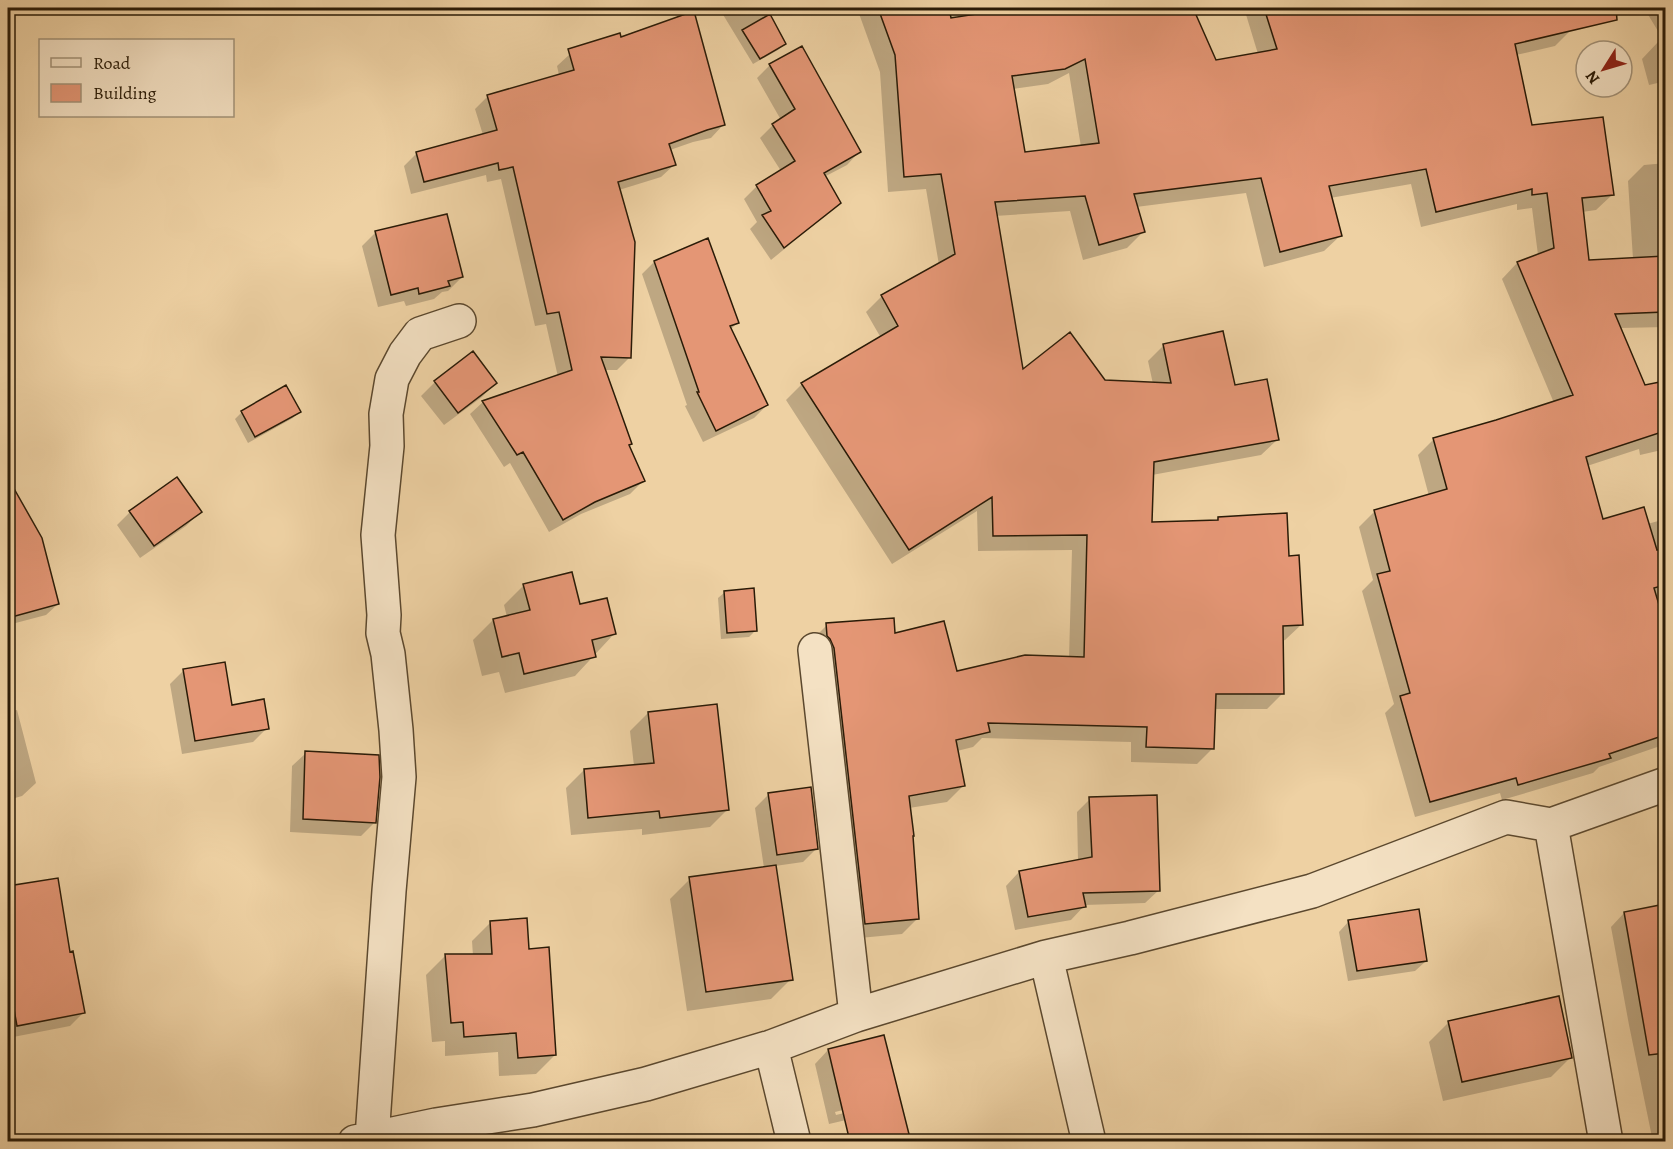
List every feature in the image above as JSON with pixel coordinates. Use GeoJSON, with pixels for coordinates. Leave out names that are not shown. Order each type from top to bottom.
{"type":"FeatureCollection","features":[{"type":"Feature","properties":{"kind":"street"},"geometry":{"type":"LineString","coordinates":[[459,321],[420,334],[405,354],[392,379],[386,414],[387,446],[378,535],[384,615],[383,633],[388,654],[399,777],[364,1140],[438,1133],[646,1084],[771,1047],[856,1015],[1046,957],[1131,938],[1312,891],[1506,817],[1551,825],[1665,784]]}},
{"type":"Feature","properties":{"kind":"street"},"geometry":{"type":"LineString","coordinates":[[815,650],[856,1015]]}},
{"type":"Feature","properties":{"kind":"street"},"geometry":{"type":"LineString","coordinates":[[1551,825],[1606,1142]]}},
{"type":"Feature","properties":{"kind":"street"},"geometry":{"type":"LineString","coordinates":[[1046,957],[1089,1142]]}},
{"type":"Feature","properties":{"kind":"street"},"geometry":{"type":"LineString","coordinates":[[771,1047],[794,1142]]}},
{"type":"Feature","properties":{"kind":"building"},"geometry":{"type":"Polygon","coordinates":[[[878,8],[949,8],[951,18],[1015,8],[1193,8],[1216,60],[1277,49],[1264,8],[1616,8],[1617,20],[1515,44],[1532,125],[1603,117],[1614,195],[1582,198],[1589,260],[1665,256],[1665,312],[1615,314],[1645,385],[1665,381],[1665,431],[1586,457],[1603,519],[1644,507],[1657,550],[1665,548],[1665,585],[1654,588],[1665,625],[1665,735],[1609,754],[1611,758],[1518,785],[1516,778],[1430,802],[1400,696],[1410,693],[1377,574],[1390,571],[1374,510],[1447,489],[1433,438],[1573,395],[1517,262],[1554,248],[1547,193],[1532,195],[1532,189],[1436,212],[1426,169],[1329,186],[1342,236],[1280,252],[1261,178],[1134,194],[1145,232],[1099,245],[1085,196],[995,202],[1023,369],[1070,332],[1105,380],[1171,383],[1163,344],[1223,331],[1235,385],[1267,379],[1279,440],[1154,462],[1152,522],[1218,520],[1218,517],[1287,513],[1289,556],[1299,555],[1303,625],[1283,626],[1284,694],[1216,694],[1214,749],[1146,747],[1147,727],[988,723],[990,732],[956,740],[965,786],[909,796],[919,919],[865,924],[834,648],[827,636],[826,623],[894,618],[895,633],[944,621],[957,671],[1025,655],[1084,657],[1087,535],[993,536],[992,497],[909,550],[801,383],[898,326],[881,295],[955,254],[941,174],[904,177],[895,55],[878,8]],[[1085,59],[1065,69],[1012,76],[1025,152],[1099,143],[1085,59]]]}},
{"type":"Feature","properties":{"kind":"building"},"geometry":{"type":"Polygon","coordinates":[[[694,11],[725,125],[669,144],[676,165],[618,182],[635,242],[631,358],[601,357],[632,444],[629,445],[645,481],[595,502],[563,520],[523,452],[517,455],[482,401],[572,370],[559,312],[547,314],[513,167],[499,170],[498,163],[424,182],[416,152],[497,130],[487,95],[574,70],[568,49],[620,33],[621,37],[694,11]]]}},
{"type":"Feature","properties":{"kind":"building"},"geometry":{"type":"Polygon","coordinates":[[[770,14],[786,44],[760,59],[742,30],[770,14]]]}},
{"type":"Feature","properties":{"kind":"building"},"geometry":{"type":"Polygon","coordinates":[[[802,46],[861,152],[824,173],[841,203],[784,248],[762,215],[771,211],[756,185],[795,161],[772,124],[795,109],[769,64],[802,46]]]}},
{"type":"Feature","properties":{"kind":"building"},"geometry":{"type":"Polygon","coordinates":[[[447,214],[463,277],[448,281],[450,286],[419,294],[418,288],[391,295],[375,231],[447,214]]]}},
{"type":"Feature","properties":{"kind":"building"},"geometry":{"type":"Polygon","coordinates":[[[708,238],[739,323],[730,326],[768,405],[716,431],[697,392],[699,392],[654,261],[708,238]]]}},
{"type":"Feature","properties":{"kind":"building"},"geometry":{"type":"Polygon","coordinates":[[[473,351],[497,383],[458,413],[434,381],[473,351]]]}},
{"type":"Feature","properties":{"kind":"building"},"geometry":{"type":"Polygon","coordinates":[[[286,385],[301,412],[255,437],[241,411],[286,385]]]}},
{"type":"Feature","properties":{"kind":"building"},"geometry":{"type":"Polygon","coordinates":[[[177,477],[202,512],[154,546],[129,511],[177,477]]]}},
{"type":"Feature","properties":{"kind":"building"},"geometry":{"type":"Polygon","coordinates":[[[8,478],[42,538],[59,604],[8,618],[8,478]]]}},
{"type":"Feature","properties":{"kind":"building"},"geometry":{"type":"Polygon","coordinates":[[[572,572],[580,604],[607,598],[616,634],[592,640],[596,657],[524,674],[519,653],[502,657],[493,619],[530,610],[523,584],[572,572]]]}},
{"type":"Feature","properties":{"kind":"building"},"geometry":{"type":"Polygon","coordinates":[[[754,588],[757,631],[727,633],[724,591],[754,588]]]}},
{"type":"Feature","properties":{"kind":"building"},"geometry":{"type":"Polygon","coordinates":[[[225,662],[232,705],[264,699],[269,729],[195,741],[183,669],[225,662]]]}},
{"type":"Feature","properties":{"kind":"building"},"geometry":{"type":"Polygon","coordinates":[[[717,704],[729,810],[660,818],[659,811],[588,818],[584,769],[654,763],[648,712],[717,704]]]}},
{"type":"Feature","properties":{"kind":"building"},"geometry":{"type":"Polygon","coordinates":[[[305,751],[379,755],[380,777],[376,823],[303,819],[305,751]]]}},
{"type":"Feature","properties":{"kind":"building"},"geometry":{"type":"Polygon","coordinates":[[[811,787],[818,849],[777,855],[768,793],[811,787]]]}},
{"type":"Feature","properties":{"kind":"building"},"geometry":{"type":"Polygon","coordinates":[[[1157,795],[1160,891],[1083,893],[1086,907],[1028,917],[1019,871],[1092,857],[1089,797],[1157,795]]]}},
{"type":"Feature","properties":{"kind":"building"},"geometry":{"type":"Polygon","coordinates":[[[776,865],[793,980],[706,992],[689,877],[776,865]]]}},
{"type":"Feature","properties":{"kind":"building"},"geometry":{"type":"Polygon","coordinates":[[[58,878],[70,952],[73,951],[85,1013],[17,1026],[8,976],[8,886],[58,878]]]}},
{"type":"Feature","properties":{"kind":"building"},"geometry":{"type":"Polygon","coordinates":[[[1665,904],[1665,1053],[1649,1055],[1624,912],[1665,904]]]}},
{"type":"Feature","properties":{"kind":"building"},"geometry":{"type":"Polygon","coordinates":[[[1419,909],[1427,961],[1357,971],[1348,920],[1419,909]]]}},
{"type":"Feature","properties":{"kind":"building"},"geometry":{"type":"Polygon","coordinates":[[[527,918],[529,949],[549,947],[556,1055],[518,1058],[516,1033],[464,1037],[463,1022],[451,1023],[445,954],[492,954],[490,921],[527,918]]]}},
{"type":"Feature","properties":{"kind":"building"},"geometry":{"type":"Polygon","coordinates":[[[1559,996],[1572,1058],[1462,1082],[1448,1021],[1559,996]]]}},
{"type":"Feature","properties":{"kind":"building"},"geometry":{"type":"Polygon","coordinates":[[[884,1035],[911,1142],[850,1142],[828,1049],[884,1035]]]}}]}
